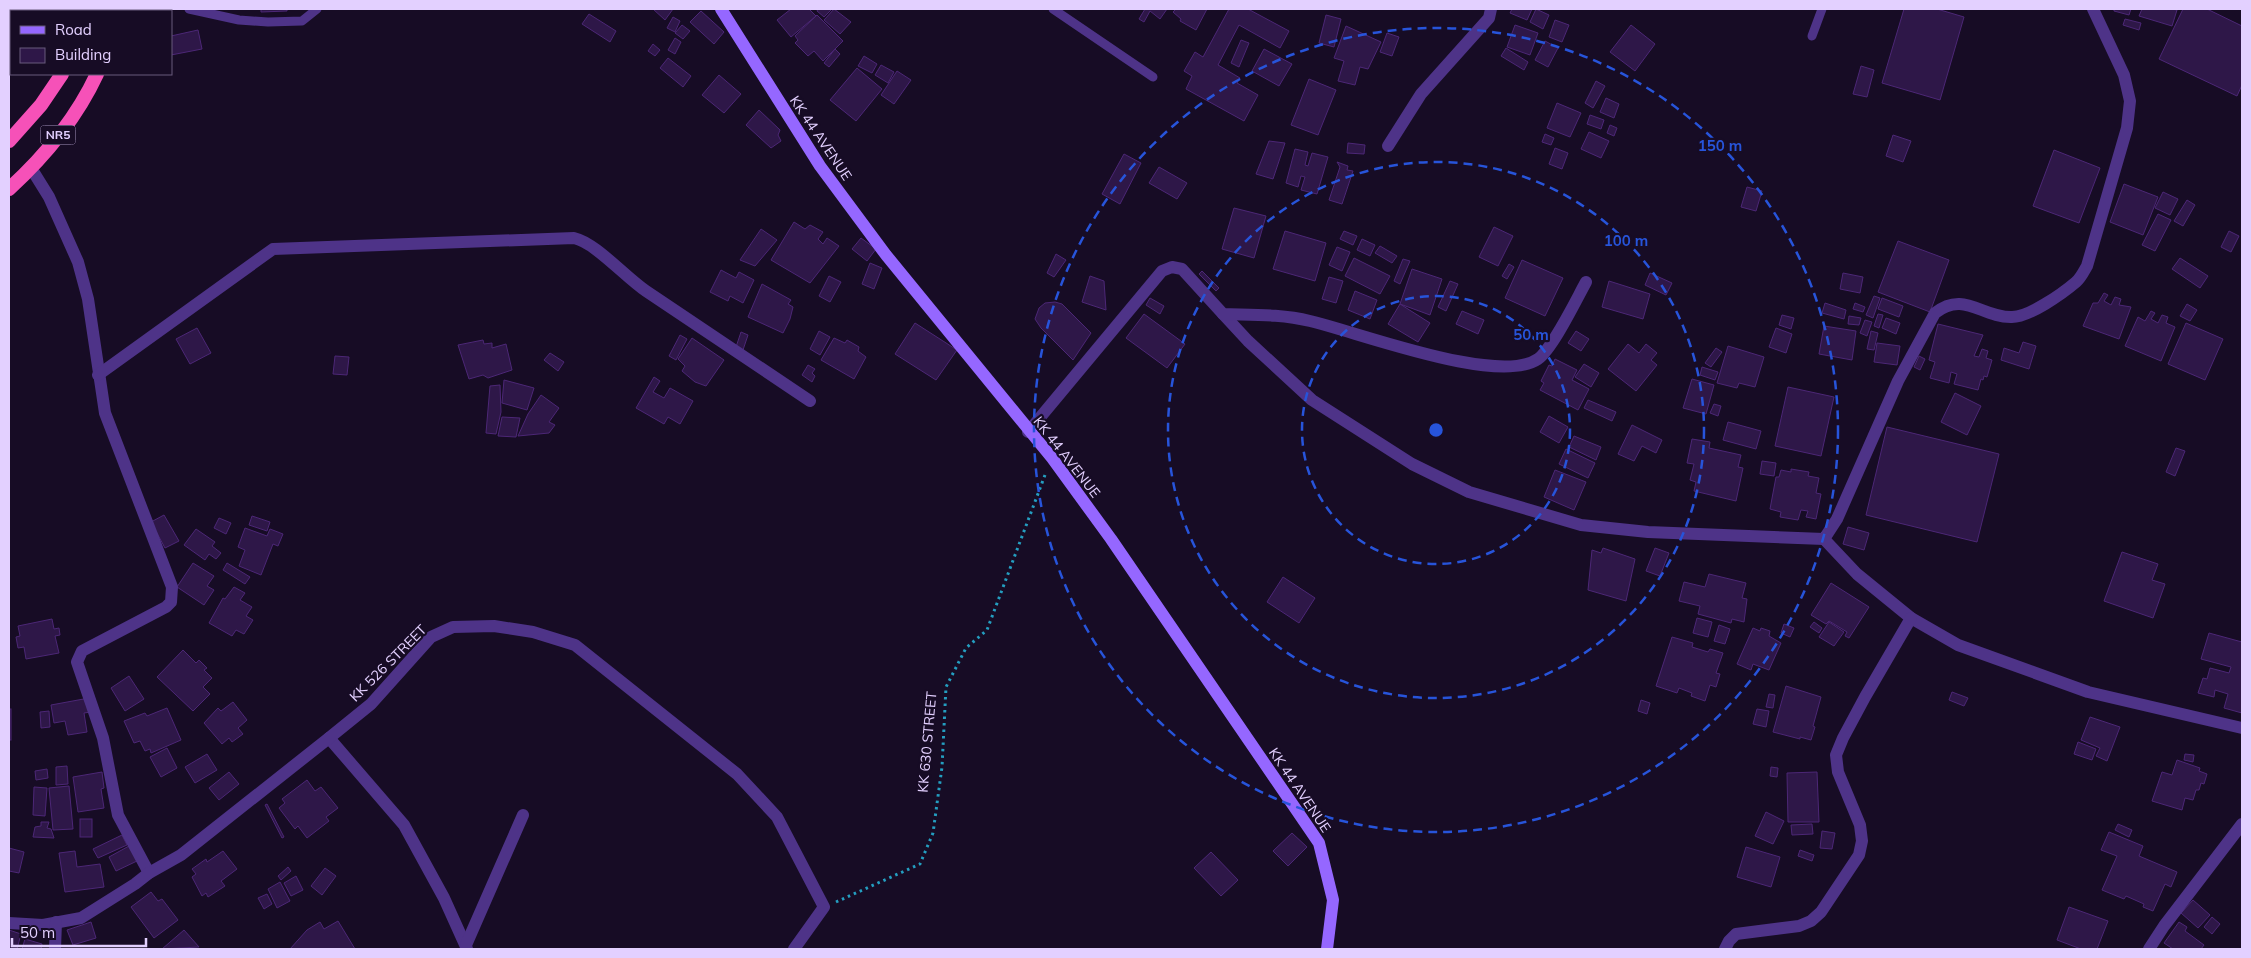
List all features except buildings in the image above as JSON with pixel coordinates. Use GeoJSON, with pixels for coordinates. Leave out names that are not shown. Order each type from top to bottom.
{"type":"FeatureCollection","features":[{"type":"Feature","properties":{"kind":"highway","name":"NR5"},"geometry":{"type":"LineString","coordinates":[[9,141],[41,105],[61,75]]}},
{"type":"Feature","properties":{"kind":"highway","name":"NR5"},"geometry":{"type":"LineString","coordinates":[[9,189],[31,168],[86,97],[97,75]]}},
{"type":"Feature","properties":{"kind":"main road","name":"KK 44 AVENUE"},"geometry":{"type":"LineString","coordinates":[[721,9],[826,174],[886,255],[1028,432],[1052,458],[1117,547],[1319,843],[1333,900],[1327,949]]}},
{"type":"Feature","properties":{"kind":"street"},"geometry":{"type":"LineString","coordinates":[[1388,146],[1421,94],[1489,18],[1491,9]]}},
{"type":"Feature","properties":{"kind":"street"},"geometry":{"type":"LineString","coordinates":[[1824,539],[1837,519],[1898,381],[1934,313],[1944,306],[1956,302],[2010,317],[2027,314],[2077,281],[2087,266],[2127,128],[2130,101],[2124,75],[2093,9]]}},
{"type":"Feature","properties":{"kind":"street"},"geometry":{"type":"LineString","coordinates":[[31,168],[56,212],[78,262],[88,299],[105,413],[172,587],[171,602],[166,606],[82,651],[77,662],[103,738],[118,815],[149,873]]}},
{"type":"Feature","properties":{"kind":"street"},"geometry":{"type":"LineString","coordinates":[[98,375],[273,249],[574,238],[592,245],[626,277],[810,401]]}},
{"type":"Feature","properties":{"kind":"street"},"geometry":{"type":"LineString","coordinates":[[1028,432],[1162,271],[1172,267],[1182,269],[1248,340],[1312,400],[1412,464],[1469,492],[1581,525],[1648,532],[1824,539],[1857,574],[1911,618],[1958,645],[2088,692],[2242,728]]}},
{"type":"Feature","properties":{"kind":"street"},"geometry":{"type":"LineString","coordinates":[[1223,314],[1282,315],[1440,357],[1506,367],[1522,366],[1539,358],[1553,340],[1586,282]]}},
{"type":"Feature","properties":{"kind":"street"},"geometry":{"type":"LineString","coordinates":[[1725,949],[1729,941],[1736,934],[1798,926],[1811,921],[1821,912],[1859,854],[1862,841],[1860,825],[1838,772],[1836,755],[1856,713],[1911,618]]}},
{"type":"Feature","properties":{"kind":"street","name":"KK 526 STREET"},"geometry":{"type":"LineString","coordinates":[[9,922],[43,925],[81,918],[136,884],[149,873],[181,855],[329,738],[371,704],[431,637],[453,627],[494,626],[533,632],[574,645],[737,774],[764,800],[777,817],[824,907]]}},
{"type":"Feature","properties":{"kind":"street"},"geometry":{"type":"LineString","coordinates":[[329,738],[404,825],[421,854],[467,947]]}},
{"type":"Feature","properties":{"kind":"street"},"geometry":{"type":"LineString","coordinates":[[467,947],[523,815]]}},
{"type":"Feature","properties":{"kind":"street"},"geometry":{"type":"LineString","coordinates":[[2149,949],[2164,926],[2242,824]]}},
{"type":"Feature","properties":{"kind":"street"},"geometry":{"type":"LineString","coordinates":[[794,949],[824,907]]}},
{"type":"Feature","properties":{"kind":"street"},"geometry":{"type":"LineString","coordinates":[[56,922],[56,949]]}},
{"type":"Feature","properties":{"kind":"lane"},"geometry":{"type":"LineString","coordinates":[[188,9],[238,20],[268,22],[302,20],[317,9]]}},
{"type":"Feature","properties":{"kind":"lane"},"geometry":{"type":"LineString","coordinates":[[1053,9],[1153,77]]}},
{"type":"Feature","properties":{"kind":"lane"},"geometry":{"type":"LineString","coordinates":[[1812,36],[1822,9]]}},
{"type":"Feature","properties":{"kind":"path","name":"KK 630 STREET"},"geometry":{"type":"LineString","coordinates":[[824,907],[920,864],[933,833],[942,767],[946,686],[966,648],[987,630],[1052,458]]}}]}
